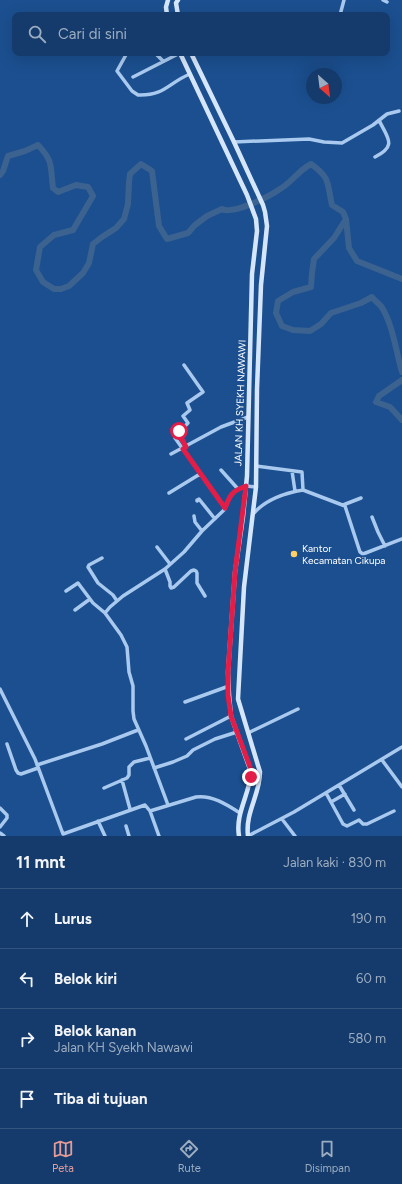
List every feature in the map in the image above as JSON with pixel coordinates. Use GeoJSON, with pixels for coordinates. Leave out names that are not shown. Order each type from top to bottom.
{"type":"FeatureCollection","features":[{"type":"Feature","properties":{"kind":"main road"},"geometry":{"type":"LineString","coordinates":[[167,12],[168,0]]}},
{"type":"Feature","properties":{"kind":"main road"},"geometry":{"type":"LineString","coordinates":[[178,0],[176,3],[178,12]]}},
{"type":"Feature","properties":{"kind":"main road","name":"JALAN KH SYEKH NAWAWI"},"geometry":{"type":"LineString","coordinates":[[181,56],[247,195],[256,219],[257,231],[252,274],[246,486],[235,572],[228,672],[231,716],[251,772],[250,782],[238,822],[239,836]]}},
{"type":"Feature","properties":{"kind":"main road","name":"JALAN KH SYEKH NAWAWI"},"geometry":{"type":"LineString","coordinates":[[192,56],[263,205],[267,226],[261,285],[257,388],[256,487],[244,587],[238,699],[260,772],[248,817],[248,836]]}},
{"type":"Feature","properties":{"kind":"street"},"geometry":{"type":"LineString","coordinates":[[341,12],[344,0]]}},
{"type":"Feature","properties":{"kind":"street"},"geometry":{"type":"LineString","coordinates":[[126,56],[117,71],[132,91],[138,95],[161,92],[178,79],[190,74]]}},
{"type":"Feature","properties":{"kind":"street"},"geometry":{"type":"LineString","coordinates":[[158,56],[163,61]]}},
{"type":"Feature","properties":{"kind":"street"},"geometry":{"type":"LineString","coordinates":[[133,77],[174,56]]}},
{"type":"Feature","properties":{"kind":"street"},"geometry":{"type":"LineString","coordinates":[[234,142],[309,139],[342,143],[354,137],[387,114],[399,111]]}},
{"type":"Feature","properties":{"kind":"street"},"geometry":{"type":"LineString","coordinates":[[375,157],[388,149],[389,144],[379,120]]}},
{"type":"Feature","properties":{"kind":"street"},"geometry":{"type":"LineString","coordinates":[[184,365],[203,392],[187,403],[190,410],[183,416],[188,423],[179,432],[185,448],[200,474],[225,508]]}},
{"type":"Feature","properties":{"kind":"street"},"geometry":{"type":"LineString","coordinates":[[171,454],[185,448],[221,427],[248,417]]}},
{"type":"Feature","properties":{"kind":"street"},"geometry":{"type":"LineString","coordinates":[[175,438],[185,448]]}},
{"type":"Feature","properties":{"kind":"street"},"geometry":{"type":"LineString","coordinates":[[256,466],[302,472],[303,490]]}},
{"type":"Feature","properties":{"kind":"street"},"geometry":{"type":"LineString","coordinates":[[221,470],[238,489]]}},
{"type":"Feature","properties":{"kind":"street"},"geometry":{"type":"LineString","coordinates":[[292,471],[295,492]]}},
{"type":"Feature","properties":{"kind":"street"},"geometry":{"type":"LineString","coordinates":[[169,493],[200,474]]}},
{"type":"Feature","properties":{"kind":"street"},"geometry":{"type":"LineString","coordinates":[[105,613],[117,601],[165,569],[194,542],[202,531],[225,508],[231,495],[238,489],[246,486],[256,487]]}},
{"type":"Feature","properties":{"kind":"street"},"geometry":{"type":"LineString","coordinates":[[252,515],[262,505],[278,497],[303,490],[343,505],[347,509],[352,530],[360,552],[363,554],[402,539]]}},
{"type":"Feature","properties":{"kind":"street"},"geometry":{"type":"LineString","coordinates":[[343,505],[361,498]]}},
{"type":"Feature","properties":{"kind":"street"},"geometry":{"type":"LineString","coordinates":[[197,500],[200,499],[215,519]]}},
{"type":"Feature","properties":{"kind":"street"},"geometry":{"type":"LineString","coordinates":[[194,516],[195,522],[202,531]]}},
{"type":"Feature","properties":{"kind":"street"},"geometry":{"type":"LineString","coordinates":[[372,517],[385,546]]}},
{"type":"Feature","properties":{"kind":"street"},"geometry":{"type":"LineString","coordinates":[[157,547],[170,564]]}},
{"type":"Feature","properties":{"kind":"street"},"geometry":{"type":"LineString","coordinates":[[102,558],[88,565],[88,567],[98,583],[113,595],[117,601]]}},
{"type":"Feature","properties":{"kind":"street"},"geometry":{"type":"LineString","coordinates":[[165,569],[172,588],[191,571],[196,571],[196,583],[205,596]]}},
{"type":"Feature","properties":{"kind":"street"},"geometry":{"type":"LineString","coordinates":[[66,591],[78,583],[90,599],[105,613],[121,635],[127,647],[132,686],[133,711],[138,730],[168,805]]}},
{"type":"Feature","properties":{"kind":"street"},"geometry":{"type":"LineString","coordinates":[[75,610],[90,599]]}},
{"type":"Feature","properties":{"kind":"street"},"geometry":{"type":"LineString","coordinates":[[185,702],[228,686]]}},
{"type":"Feature","properties":{"kind":"street"},"geometry":{"type":"LineString","coordinates":[[0,688],[37,766],[63,835],[145,805],[150,811],[159,836]]}},
{"type":"Feature","properties":{"kind":"street"},"geometry":{"type":"LineString","coordinates":[[248,733],[298,709]]}},
{"type":"Feature","properties":{"kind":"street"},"geometry":{"type":"LineString","coordinates":[[186,739],[231,716]]}},
{"type":"Feature","properties":{"kind":"street"},"geometry":{"type":"LineString","coordinates":[[7,744],[16,770],[18,774],[21,774],[37,766],[138,730]]}},
{"type":"Feature","properties":{"kind":"street"},"geometry":{"type":"LineString","coordinates":[[154,768],[187,756],[193,750],[216,739],[237,732]]}},
{"type":"Feature","properties":{"kind":"street"},"geometry":{"type":"LineString","coordinates":[[248,836],[282,819],[402,748]]}},
{"type":"Feature","properties":{"kind":"street"},"geometry":{"type":"LineString","coordinates":[[104,788],[122,780],[129,775],[129,767],[134,762],[150,758]]}},
{"type":"Feature","properties":{"kind":"street"},"geometry":{"type":"LineString","coordinates":[[382,760],[402,787]]}},
{"type":"Feature","properties":{"kind":"street"},"geometry":{"type":"LineString","coordinates":[[122,780],[130,810]]}},
{"type":"Feature","properties":{"kind":"street"},"geometry":{"type":"LineString","coordinates":[[339,785],[354,810]]}},
{"type":"Feature","properties":{"kind":"street"},"geometry":{"type":"LineString","coordinates":[[326,793],[343,824],[347,826],[359,820],[363,824],[367,824],[394,811]]}},
{"type":"Feature","properties":{"kind":"street"},"geometry":{"type":"LineString","coordinates":[[332,802],[345,794]]}},
{"type":"Feature","properties":{"kind":"street"},"geometry":{"type":"LineString","coordinates":[[150,811],[196,797],[209,797],[240,813]]}},
{"type":"Feature","properties":{"kind":"street"},"geometry":{"type":"LineString","coordinates":[[0,808],[7,815],[0,827]]}},
{"type":"Feature","properties":{"kind":"street"},"geometry":{"type":"LineString","coordinates":[[282,819],[295,836]]}},
{"type":"Feature","properties":{"kind":"street"},"geometry":{"type":"LineString","coordinates":[[98,821],[105,836]]}},
{"type":"Feature","properties":{"kind":"street"},"geometry":{"type":"LineString","coordinates":[[126,826],[129,836]]}},
{"type":"Feature","properties":{"kind":"street"},"geometry":{"type":"LineString","coordinates":[[0,833],[4,836]]}},
{"type":"Feature","properties":{"kind":"waterway"},"geometry":{"type":"LineString","coordinates":[[0,175],[3,171],[8,156],[38,145],[49,160],[53,188],[58,192],[76,185],[88,187],[93,196],[73,230],[54,235],[40,247],[36,270],[43,282],[54,289],[61,289],[69,286],[83,273],[89,263],[93,244],[116,228],[124,219],[128,204],[130,174],[141,164],[152,171],[159,226],[167,239],[188,233],[195,225],[207,216],[222,209],[227,210],[243,207],[268,196],[284,186],[311,164],[322,173],[327,182],[332,205],[343,212],[346,219],[334,238],[314,259],[311,287],[293,292],[278,301],[276,313],[282,326],[293,330],[310,331],[321,324],[331,313],[361,303],[372,297],[381,306],[385,313],[394,338],[402,372]]}},
{"type":"Feature","properties":{"kind":"waterway"},"geometry":{"type":"LineString","coordinates":[[346,219],[349,248],[357,261],[402,279]]}},
{"type":"Feature","properties":{"kind":"waterway"},"geometry":{"type":"LineString","coordinates":[[402,380],[379,396],[376,402],[390,407],[402,420]]}},
{"type":"Feature","properties":{"kind":"place","name":"Kantor Kecamatan Cikupa"},"geometry":{"type":"Point","coordinates":[294,554]}},
{"type":"Feature","properties":{"kind":"route"},"geometry":{"type":"LineString","coordinates":[[179,431],[179,434],[186,447],[183,449],[225,508],[233,492],[246,486],[235,572],[228,672],[228,695],[231,716],[250,767],[251,777]]}}]}
